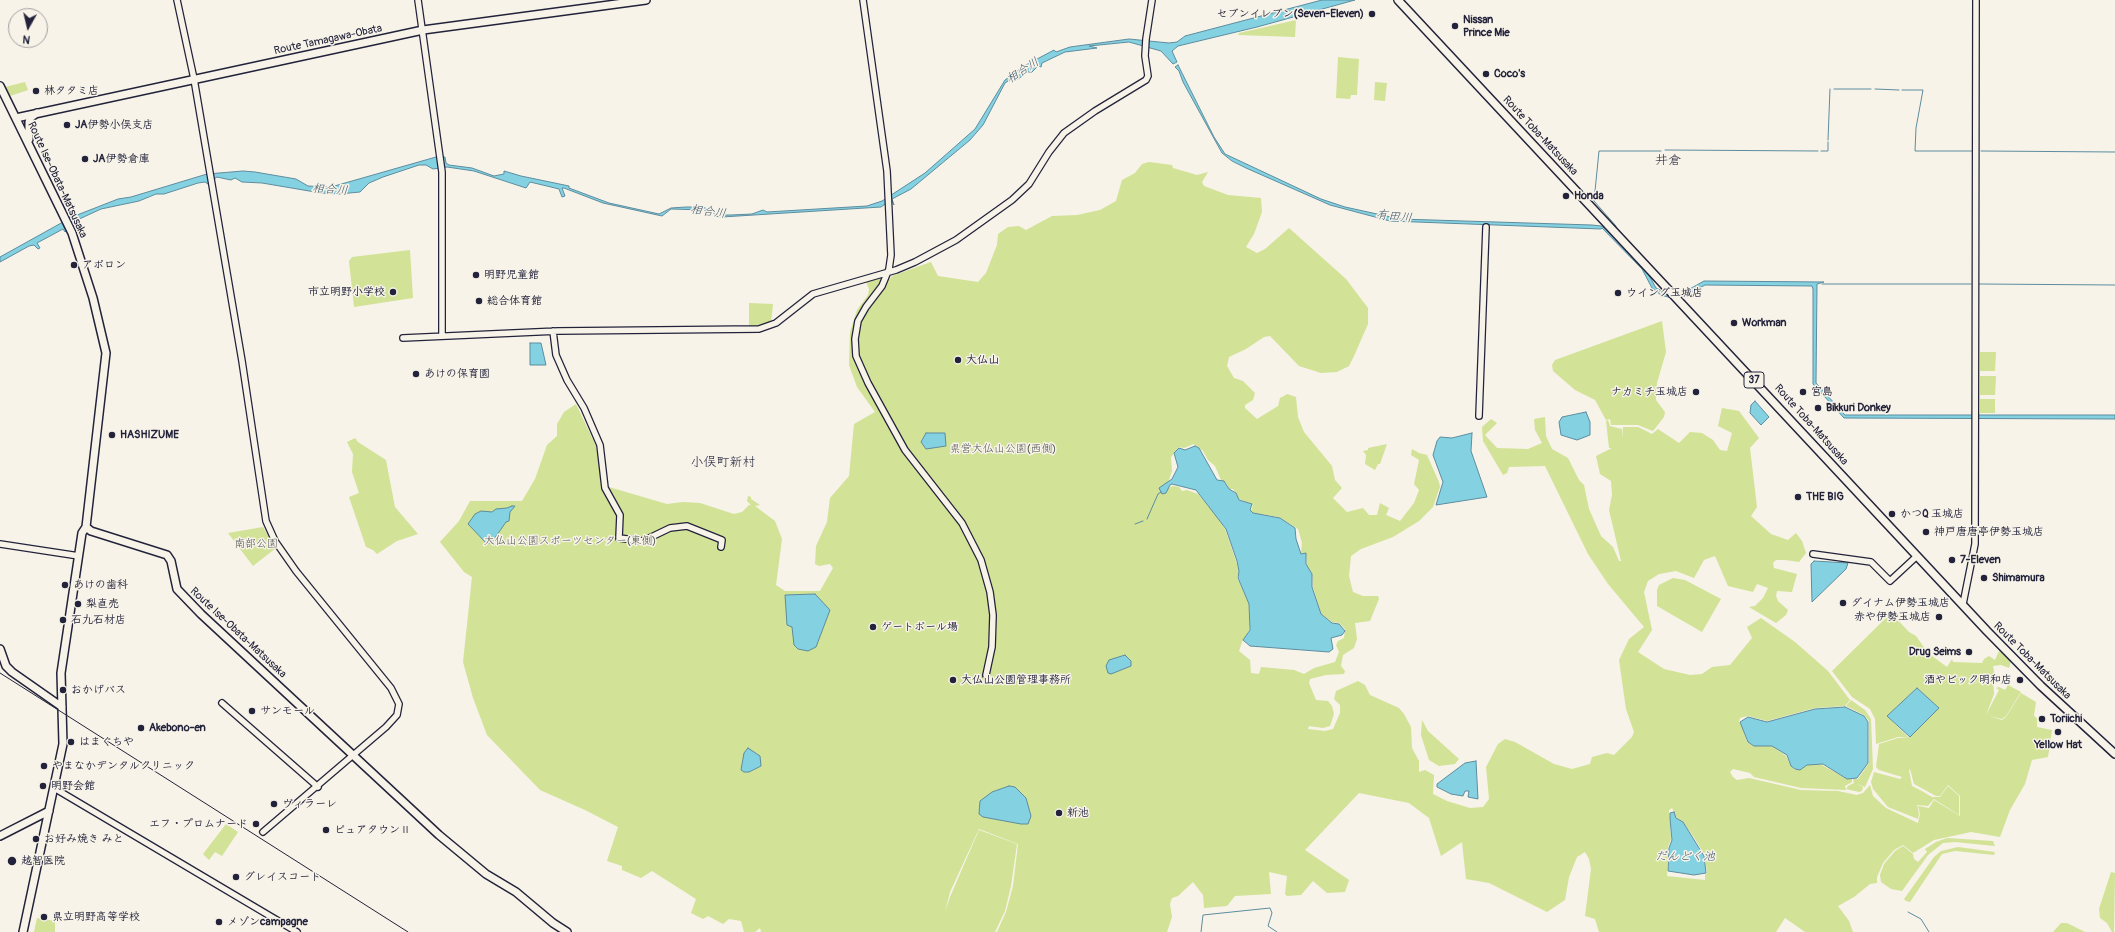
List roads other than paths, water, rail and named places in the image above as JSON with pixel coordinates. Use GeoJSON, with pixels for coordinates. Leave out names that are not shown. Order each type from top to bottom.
{"type":"FeatureCollection","features":[{"type":"Feature","properties":{"kind":"main road","name":"Route Tamagawa-Obata"},"geometry":{"type":"LineString","coordinates":[[16,118],[423,30],[646,0]]}},
{"type":"Feature","properties":{"kind":"main road","name":"Route Toba-Matsusaka"},"geometry":{"type":"LineString","coordinates":[[1398,0],[1691,312],[1917,556],[2041,686],[2115,754]]}},
{"type":"Feature","properties":{"kind":"main road","name":"Route Ise-Obata-Matsusaka"},"geometry":{"type":"LineString","coordinates":[[0,86],[31,145],[72,233],[94,298],[106,356],[98,410],[86,527],[92,531],[167,555],[171,561],[176,584],[181,595],[353,756],[486,874],[516,892],[553,923],[567,932]]}},
{"type":"Feature","properties":{"kind":"main road"},"geometry":{"type":"LineString","coordinates":[[31,145],[28,132],[29,124],[31,117],[37,113]]}},
{"type":"Feature","properties":{"kind":"main road"},"geometry":{"type":"LineString","coordinates":[[23,932],[63,744],[61,673],[78,556],[82,533],[86,527]]}},
{"type":"Feature","properties":{"kind":"main road"},"geometry":{"type":"LineString","coordinates":[[0,649],[6,666],[12,672],[62,707]]}},
{"type":"Feature","properties":{"kind":"main road"},"geometry":{"type":"LineString","coordinates":[[0,836],[49,811]]}},
{"type":"Feature","properties":{"kind":"street"},"geometry":{"type":"LineString","coordinates":[[177,0],[194,80],[243,364],[262,506],[267,525],[275,541],[296,571],[391,688],[399,704],[398,712],[392,722],[318,787],[263,832]]}},
{"type":"Feature","properties":{"kind":"street"},"geometry":{"type":"LineString","coordinates":[[418,0],[441,156],[442,336]]}},
{"type":"Feature","properties":{"kind":"street"},"geometry":{"type":"LineString","coordinates":[[863,0],[888,192],[891,255],[888,272],[882,286],[866,307],[858,322],[855,339],[856,356],[868,382],[905,450],[962,523],[981,560],[990,592],[992,615],[992,647],[986,675]]}},
{"type":"Feature","properties":{"kind":"street"},"geometry":{"type":"LineString","coordinates":[[403,338],[553,331],[759,329],[776,323],[813,294],[888,272],[921,259],[956,240],[1012,200],[1029,184],[1049,152],[1064,133],[1146,80],[1148,75],[1145,55],[1146,39],[1152,0]]}},
{"type":"Feature","properties":{"kind":"street"},"geometry":{"type":"LineString","coordinates":[[1963,604],[1974,550],[1976,0]]}},
{"type":"Feature","properties":{"kind":"street"},"geometry":{"type":"LineString","coordinates":[[1479,416],[1486,227]]}},
{"type":"Feature","properties":{"kind":"street"},"geometry":{"type":"LineString","coordinates":[[553,331],[556,355],[567,380],[584,408],[600,445],[605,488],[620,515],[619,538],[643,541],[670,528],[686,526],[721,539],[721,547]]}},
{"type":"Feature","properties":{"kind":"street"},"geometry":{"type":"LineString","coordinates":[[0,544],[78,556]]}},
{"type":"Feature","properties":{"kind":"street"},"geometry":{"type":"LineString","coordinates":[[1813,554],[1871,562],[1890,581],[1917,556]]}},
{"type":"Feature","properties":{"kind":"street"},"geometry":{"type":"LineString","coordinates":[[222,703],[318,787]]}},
{"type":"Feature","properties":{"kind":"street"},"geometry":{"type":"LineString","coordinates":[[54,788],[297,932]]}},
{"type":"Feature","properties":{"kind":"water","name":"相合川"},"geometry":{"type":"Polygon","coordinates":[[[1322,0],[1355,0],[1257,27],[1178,46],[1172,51],[1177,62],[1173,64],[1161,51],[1129,42],[1089,46],[1097,48],[1065,52],[1042,63],[1041,67],[1038,66],[1032,72],[1028,72],[1018,79],[1011,79],[1005,83],[983,125],[970,140],[911,189],[892,199],[894,205],[891,200],[881,207],[722,217],[713,216],[715,215],[714,213],[706,210],[671,209],[662,216],[603,203],[564,188],[562,188],[565,196],[562,197],[559,189],[530,182],[526,188],[474,171],[447,167],[433,169],[426,165],[419,165],[383,177],[369,183],[360,192],[339,194],[321,193],[262,183],[242,182],[235,178],[231,180],[217,177],[208,184],[205,182],[198,183],[164,194],[156,194],[139,201],[101,209],[75,221],[65,232],[63,229],[37,243],[40,248],[38,249],[34,245],[29,246],[0,262],[0,257],[72,217],[118,199],[131,197],[207,174],[243,171],[255,172],[296,179],[308,186],[331,187],[436,157],[445,157],[446,163],[449,165],[472,168],[494,176],[504,174],[504,171],[569,186],[569,188],[609,203],[659,214],[671,208],[686,207],[703,207],[720,215],[731,215],[752,214],[763,210],[767,212],[867,206],[882,201],[925,173],[975,129],[1005,80],[1024,66],[1054,50],[1056,52],[1070,47],[1129,39],[1169,43],[1177,42],[1185,36],[1322,0]]]}},
{"type":"Feature","properties":{"kind":"water"},"geometry":{"type":"Polygon","coordinates":[[[1178,65],[1214,137],[1225,154],[1321,199],[1345,207],[1400,219],[1592,225],[1601,226],[1609,230],[1616,226],[1615,228],[1646,270],[1656,288],[1671,295],[1679,295],[1704,281],[1824,282],[1817,284],[1816,383],[1845,415],[2115,415],[2115,419],[1844,418],[1813,384],[1812,286],[1705,285],[1683,297],[1675,299],[1661,295],[1652,288],[1642,269],[1602,228],[1390,221],[1330,205],[1246,168],[1232,161],[1222,153],[1183,82],[1179,71],[1175,67],[1178,65]]]}},
{"type":"Feature","properties":{"kind":"water"},"geometry":{"type":"Polygon","coordinates":[[[530,343],[541,343],[546,365],[530,365],[530,343]]]}},
{"type":"Feature","properties":{"kind":"water"},"geometry":{"type":"Polygon","coordinates":[[[1755,401],[1769,417],[1761,425],[1750,413],[1751,405],[1755,401]]]}},
{"type":"Feature","properties":{"kind":"water"},"geometry":{"type":"Polygon","coordinates":[[[1586,412],[1590,422],[1590,435],[1577,440],[1561,435],[1559,422],[1562,417],[1586,412]]]}},
{"type":"Feature","properties":{"kind":"water"},"geometry":{"type":"Polygon","coordinates":[[[926,433],[945,433],[946,446],[926,449],[921,442],[926,433]]]}},
{"type":"Feature","properties":{"kind":"water"},"geometry":{"type":"Polygon","coordinates":[[[1472,433],[1471,451],[1487,497],[1436,505],[1443,482],[1433,455],[1437,441],[1440,437],[1452,438],[1472,433]]]}},
{"type":"Feature","properties":{"kind":"water"},"geometry":{"type":"Polygon","coordinates":[[[1195,446],[1199,448],[1217,480],[1224,481],[1229,489],[1236,493],[1239,500],[1252,504],[1250,510],[1253,513],[1280,518],[1295,528],[1296,539],[1301,554],[1306,553],[1306,564],[1312,574],[1312,587],[1321,614],[1332,623],[1339,624],[1345,631],[1342,635],[1331,638],[1333,649],[1329,652],[1250,646],[1243,640],[1250,630],[1249,604],[1238,578],[1239,571],[1237,561],[1226,529],[1196,490],[1172,484],[1166,493],[1162,494],[1159,488],[1172,479],[1178,467],[1174,453],[1179,448],[1185,450],[1195,446]]]}},
{"type":"Feature","properties":{"kind":"water"},"geometry":{"type":"Polygon","coordinates":[[[515,506],[510,512],[509,521],[506,522],[492,542],[487,544],[468,524],[475,514],[481,511],[492,512],[496,509],[515,506]]]}},
{"type":"Feature","properties":{"kind":"water"},"geometry":{"type":"Polygon","coordinates":[[[1814,561],[1848,563],[1846,569],[1812,602],[1811,564],[1814,561]]]}},
{"type":"Feature","properties":{"kind":"water"},"geometry":{"type":"Polygon","coordinates":[[[815,594],[830,610],[816,647],[808,651],[798,649],[794,645],[792,627],[787,625],[785,595],[815,594]]]}},
{"type":"Feature","properties":{"kind":"water"},"geometry":{"type":"Polygon","coordinates":[[[1125,655],[1131,661],[1131,666],[1111,674],[1108,673],[1106,666],[1109,660],[1125,655]]]}},
{"type":"Feature","properties":{"kind":"water"},"geometry":{"type":"Polygon","coordinates":[[[1917,688],[1939,708],[1910,737],[1887,716],[1917,688]]]}},
{"type":"Feature","properties":{"kind":"water"},"geometry":{"type":"Polygon","coordinates":[[[1845,707],[1864,716],[1868,722],[1868,763],[1857,778],[1847,779],[1823,764],[1807,765],[1800,770],[1795,769],[1791,766],[1787,755],[1772,746],[1754,746],[1748,742],[1740,722],[1748,717],[1767,722],[1815,709],[1845,707]]]}},
{"type":"Feature","properties":{"kind":"water"},"geometry":{"type":"Polygon","coordinates":[[[748,748],[760,756],[761,766],[749,772],[744,772],[741,770],[744,753],[748,748]]]}},
{"type":"Feature","properties":{"kind":"water"},"geometry":{"type":"Polygon","coordinates":[[[1476,761],[1478,799],[1468,797],[1469,791],[1465,791],[1463,796],[1451,794],[1437,787],[1437,784],[1465,763],[1476,761]]]}},
{"type":"Feature","properties":{"kind":"water"},"geometry":{"type":"Polygon","coordinates":[[[1009,786],[1015,787],[1026,798],[1031,816],[1028,824],[983,817],[979,814],[980,801],[992,792],[1009,786]]]}},
{"type":"Feature","properties":{"kind":"water","name":"だんどく池"},"geometry":{"type":"Polygon","coordinates":[[[1674,812],[1676,818],[1683,822],[1704,856],[1706,873],[1694,875],[1668,871],[1669,848],[1672,840],[1670,813],[1674,812]]]}},
{"type":"Feature","properties":{"kind":"waterway"},"geometry":{"type":"LineString","coordinates":[[1828,140],[1830,89]]}},
{"type":"Feature","properties":{"kind":"waterway"},"geometry":{"type":"LineString","coordinates":[[1834,89],[1871,89]]}},
{"type":"Feature","properties":{"kind":"waterway"},"geometry":{"type":"LineString","coordinates":[[1875,89],[1899,90]]}},
{"type":"Feature","properties":{"kind":"waterway"},"geometry":{"type":"LineString","coordinates":[[1902,90],[1923,90],[1916,128],[1915,151],[1973,151]]}},
{"type":"Feature","properties":{"kind":"waterway"},"geometry":{"type":"LineString","coordinates":[[1821,151],[1828,151],[1828,142]]}},
{"type":"Feature","properties":{"kind":"waterway"},"geometry":{"type":"LineString","coordinates":[[1665,150],[1818,151]]}},
{"type":"Feature","properties":{"kind":"waterway"},"geometry":{"type":"LineString","coordinates":[[1616,226],[1594,201],[1599,151],[1661,151]]}},
{"type":"Feature","properties":{"kind":"waterway"},"geometry":{"type":"LineString","coordinates":[[1981,151],[2115,152]]}},
{"type":"Feature","properties":{"kind":"waterway"},"geometry":{"type":"LineString","coordinates":[[1822,284],[1971,284]]}},
{"type":"Feature","properties":{"kind":"waterway"},"geometry":{"type":"LineString","coordinates":[[1979,284],[2115,285]]}},
{"type":"Feature","properties":{"kind":"waterway"},"geometry":{"type":"LineString","coordinates":[[1147,519],[1158,494],[1161,492]]}},
{"type":"Feature","properties":{"kind":"waterway"},"geometry":{"type":"LineString","coordinates":[[1135,524],[1143,521]]}},
{"type":"Feature","properties":{"kind":"waterway"},"geometry":{"type":"LineString","coordinates":[[1201,932],[1203,915],[1270,908],[1272,913],[1268,926],[1277,932]]}},
{"type":"Feature","properties":{"kind":"waterway"},"geometry":{"type":"LineString","coordinates":[[1908,912],[1921,919],[1929,932]]}},
{"type":"Feature","properties":{"kind":"railway"},"geometry":{"type":"LineString","coordinates":[[0,673],[408,932]]}},
{"type":"Feature","properties":{"kind":"place","name":"セブンイレブン(Seven-Eleven)"},"geometry":{"type":"Point","coordinates":[1372,14]}},
{"type":"Feature","properties":{"kind":"place","name":"Nissan Prince Mie"},"geometry":{"type":"Point","coordinates":[1455,26]}},
{"type":"Feature","properties":{"kind":"place","name":"Coco's"},"geometry":{"type":"Point","coordinates":[1486,74]}},
{"type":"Feature","properties":{"kind":"place","name":"林タタミ店"},"geometry":{"type":"Point","coordinates":[36,91]}},
{"type":"Feature","properties":{"kind":"place","name":"JA伊勢小俣支店"},"geometry":{"type":"Point","coordinates":[67,125]}},
{"type":"Feature","properties":{"kind":"place","name":"JA伊勢倉庫"},"geometry":{"type":"Point","coordinates":[85,159]}},
{"type":"Feature","properties":{"kind":"place","name":"Honda"},"geometry":{"type":"Point","coordinates":[1566,196]}},
{"type":"Feature","properties":{"kind":"place","name":"アポロン"},"geometry":{"type":"Point","coordinates":[74,265]}},
{"type":"Feature","properties":{"kind":"place","name":"明野児童館"},"geometry":{"type":"Point","coordinates":[476,275]}},
{"type":"Feature","properties":{"kind":"place","name":"市立明野小学校"},"geometry":{"type":"Point","coordinates":[393,292]}},
{"type":"Feature","properties":{"kind":"place","name":"ウイング玉城店"},"geometry":{"type":"Point","coordinates":[1618,293]}},
{"type":"Feature","properties":{"kind":"place","name":"総合体育館"},"geometry":{"type":"Point","coordinates":[479,301]}},
{"type":"Feature","properties":{"kind":"place","name":"Workman"},"geometry":{"type":"Point","coordinates":[1734,323]}},
{"type":"Feature","properties":{"kind":"place","name":"大仏山"},"geometry":{"type":"Point","coordinates":[958,360]}},
{"type":"Feature","properties":{"kind":"place","name":"あけの保育園"},"geometry":{"type":"Point","coordinates":[416,374]}},
{"type":"Feature","properties":{"kind":"place","name":"ナカミチ玉城店"},"geometry":{"type":"Point","coordinates":[1696,392]}},
{"type":"Feature","properties":{"kind":"place","name":"宮島"},"geometry":{"type":"Point","coordinates":[1803,392]}},
{"type":"Feature","properties":{"kind":"place","name":"Bikkuri Donkey"},"geometry":{"type":"Point","coordinates":[1818,408]}},
{"type":"Feature","properties":{"kind":"place","name":"HASHIZUME"},"geometry":{"type":"Point","coordinates":[112,435]}},
{"type":"Feature","properties":{"kind":"place","name":"THE BIG"},"geometry":{"type":"Point","coordinates":[1798,497]}},
{"type":"Feature","properties":{"kind":"place","name":"かつQ 玉城店"},"geometry":{"type":"Point","coordinates":[1892,514]}},
{"type":"Feature","properties":{"kind":"place","name":"神戸唐唐亭伊勢玉城店"},"geometry":{"type":"Point","coordinates":[1926,532]}},
{"type":"Feature","properties":{"kind":"place","name":"7-Eleven"},"geometry":{"type":"Point","coordinates":[1952,560]}},
{"type":"Feature","properties":{"kind":"place","name":"Shimamura"},"geometry":{"type":"Point","coordinates":[1984,578]}},
{"type":"Feature","properties":{"kind":"place","name":"あけの歯科"},"geometry":{"type":"Point","coordinates":[65,585]}},
{"type":"Feature","properties":{"kind":"place","name":"ダイナム伊勢玉城店"},"geometry":{"type":"Point","coordinates":[1843,603]}},
{"type":"Feature","properties":{"kind":"place","name":"梨直売"},"geometry":{"type":"Point","coordinates":[78,604]}},
{"type":"Feature","properties":{"kind":"place","name":"赤や伊勢玉城店"},"geometry":{"type":"Point","coordinates":[1939,617]}},
{"type":"Feature","properties":{"kind":"place","name":"石九石材店"},"geometry":{"type":"Point","coordinates":[63,620]}},
{"type":"Feature","properties":{"kind":"place","name":"ゲートボール場"},"geometry":{"type":"Point","coordinates":[873,627]}},
{"type":"Feature","properties":{"kind":"place","name":"Drug Seims"},"geometry":{"type":"Point","coordinates":[1969,652]}},
{"type":"Feature","properties":{"kind":"place","name":"大仏山公園管理事務所"},"geometry":{"type":"Point","coordinates":[953,680]}},
{"type":"Feature","properties":{"kind":"place","name":"酒やビック明和店"},"geometry":{"type":"Point","coordinates":[2020,680]}},
{"type":"Feature","properties":{"kind":"place","name":"おかげバス"},"geometry":{"type":"Point","coordinates":[63,690]}},
{"type":"Feature","properties":{"kind":"place","name":"サンモール"},"geometry":{"type":"Point","coordinates":[252,711]}},
{"type":"Feature","properties":{"kind":"place","name":"Toriichi"},"geometry":{"type":"Point","coordinates":[2042,719]}},
{"type":"Feature","properties":{"kind":"place","name":"Akebono-en"},"geometry":{"type":"Point","coordinates":[141,728]}},
{"type":"Feature","properties":{"kind":"place","name":"Yellow Hat"},"geometry":{"type":"Point","coordinates":[2058,732]}},
{"type":"Feature","properties":{"kind":"place","name":"はまぐちや"},"geometry":{"type":"Point","coordinates":[71,742]}},
{"type":"Feature","properties":{"kind":"place","name":"やまなかデンタルクリニック"},"geometry":{"type":"Point","coordinates":[44,766]}},
{"type":"Feature","properties":{"kind":"place","name":"明野会館"},"geometry":{"type":"Point","coordinates":[43,786]}},
{"type":"Feature","properties":{"kind":"place","name":"ヴィラーレ"},"geometry":{"type":"Point","coordinates":[274,804]}},
{"type":"Feature","properties":{"kind":"place","name":"新池"},"geometry":{"type":"Point","coordinates":[1059,813]}},
{"type":"Feature","properties":{"kind":"place","name":"エフ・プロムナード"},"geometry":{"type":"Point","coordinates":[256,824]}},
{"type":"Feature","properties":{"kind":"place","name":"ピュアタウンⅡ"},"geometry":{"type":"Point","coordinates":[326,830]}},
{"type":"Feature","properties":{"kind":"place","name":"お好み焼き みと"},"geometry":{"type":"Point","coordinates":[36,839]}},
{"type":"Feature","properties":{"kind":"place","name":"越智医院"},"geometry":{"type":"Point","coordinates":[12,861]}},
{"type":"Feature","properties":{"kind":"place","name":"グレイスコート"},"geometry":{"type":"Point","coordinates":[236,877]}},
{"type":"Feature","properties":{"kind":"place","name":"県立明野高等学校"},"geometry":{"type":"Point","coordinates":[44,917]}},
{"type":"Feature","properties":{"kind":"place","name":"メゾンcampagne"},"geometry":{"type":"Point","coordinates":[219,922]}},
{"type":"Feature","properties":{"kind":"district","name":"井倉"},"geometry":{"type":"Point","coordinates":[1668,161]}},
{"type":"Feature","properties":{"kind":"district","name":"小俣町新村"},"geometry":{"type":"Point","coordinates":[723,463]}},
{"type":"Feature","properties":{"kind":"water label","name":"有田川"},"geometry":{"type":"Point","coordinates":[1394,217]}},
{"type":"Feature","properties":{"kind":"park label","name":"県営大仏山公園(西側)"},"geometry":{"type":"Point","coordinates":[1003,449]}},
{"type":"Feature","properties":{"kind":"park label","name":"大仏山公園スポーツセンター(東側)"},"geometry":{"type":"Point","coordinates":[570,541]}},
{"type":"Feature","properties":{"kind":"park label","name":"南部公園"},"geometry":{"type":"Point","coordinates":[256,544]}}]}
